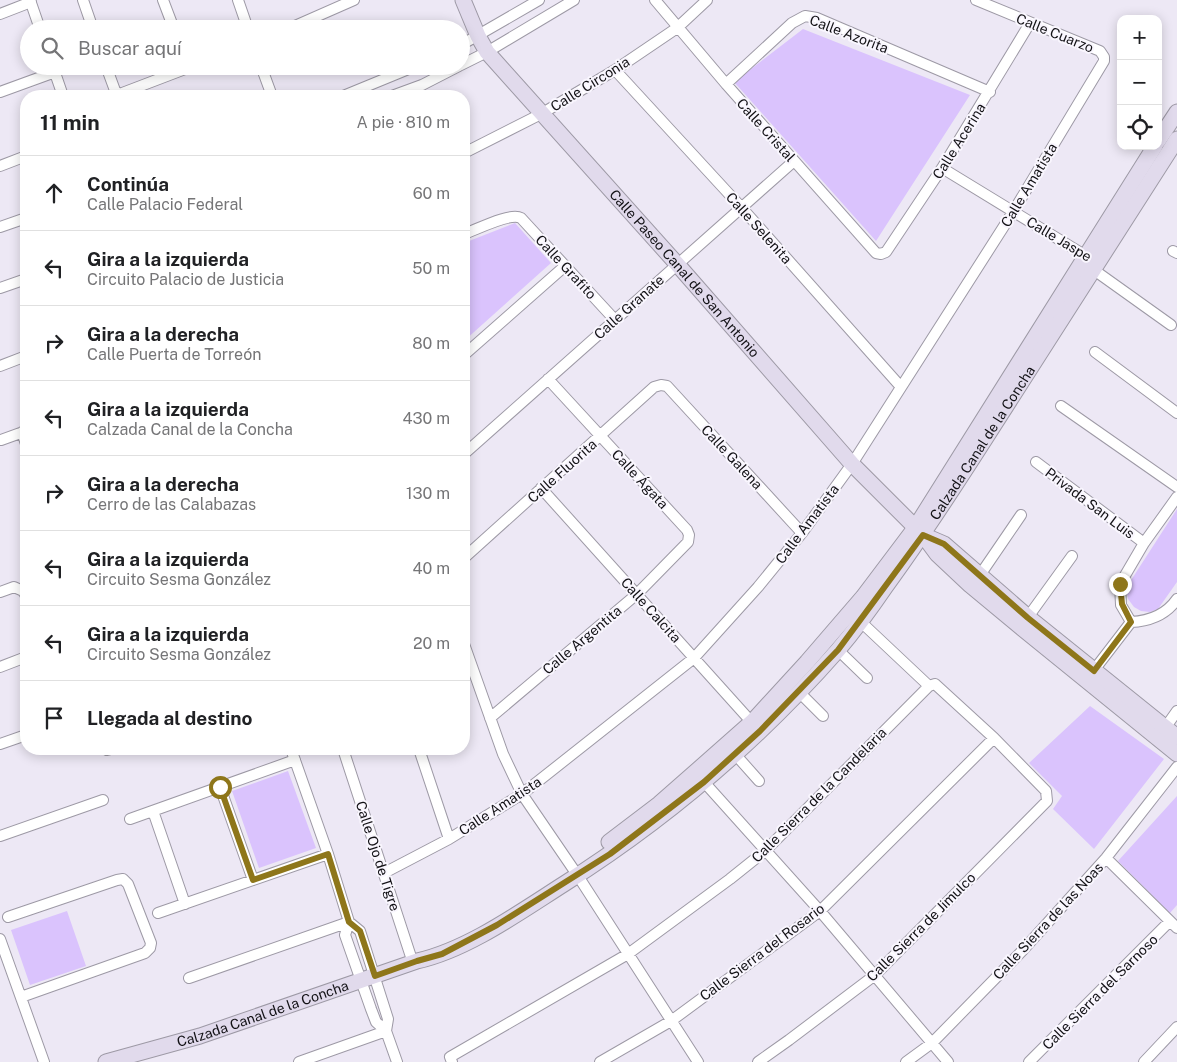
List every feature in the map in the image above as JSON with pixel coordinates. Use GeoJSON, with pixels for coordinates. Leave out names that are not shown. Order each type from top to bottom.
{"type":"FeatureCollection","features":[{"type":"Feature","properties":{"kind":"street"},"geometry":{"type":"LineString","coordinates":[[83,0],[90,20]]}},
{"type":"Feature","properties":{"kind":"street"},"geometry":{"type":"LineString","coordinates":[[163,0],[171,20]]}},
{"type":"Feature","properties":{"kind":"street"},"geometry":{"type":"LineString","coordinates":[[238,0],[245,20]]}},
{"type":"Feature","properties":{"kind":"street"},"geometry":{"type":"LineString","coordinates":[[308,20],[354,0]]}},
{"type":"Feature","properties":{"kind":"street","name":"Calle Paseo Canal de San Antonio"},"geometry":{"type":"LineString","coordinates":[[463,0],[487,52],[677,264],[852,464],[919,531]]}},
{"type":"Feature","properties":{"kind":"street"},"geometry":{"type":"LineString","coordinates":[[470,40],[539,0]]}},
{"type":"Feature","properties":{"kind":"street"},"geometry":{"type":"LineString","coordinates":[[470,61],[574,0]]}},
{"type":"Feature","properties":{"kind":"street","name":"Calle Cristal"},"geometry":{"type":"LineString","coordinates":[[655,0],[677,28],[794,161],[876,253],[881,254]]}},
{"type":"Feature","properties":{"kind":"street","name":"Calle Circonia"},"geometry":{"type":"LineString","coordinates":[[470,150],[541,114],[615,70],[677,28],[708,0]]}},
{"type":"Feature","properties":{"kind":"street","name":"Calle Cuarzo"},"geometry":{"type":"LineString","coordinates":[[976,0],[1100,51],[1104,57]]}},
{"type":"Feature","properties":{"kind":"street"},"geometry":{"type":"LineString","coordinates":[[0,14],[30,1],[37,20]]}},
{"type":"Feature","properties":{"kind":"street","name":"Calle Azorita"},"geometry":{"type":"LineString","coordinates":[[726,84],[792,23],[805,16],[818,18],[990,92]]}},
{"type":"Feature","properties":{"kind":"street","name":"Calle Acerina"},"geometry":{"type":"LineString","coordinates":[[881,254],[886,252],[942,168],[990,92],[1030,23]]}},
{"type":"Feature","properties":{"kind":"street","name":"Calle Amatista"},"geometry":{"type":"LineString","coordinates":[[384,873],[449,839],[522,794],[694,658],[758,587],[802,533],[852,464],[1013,212],[1104,61],[1104,57]]}},
{"type":"Feature","properties":{"kind":"street","name":"Calle Selenita"},"geometry":{"type":"LineString","coordinates":[[615,70],[741,207],[901,387]]}},
{"type":"Feature","properties":{"kind":"street"},"geometry":{"type":"LineString","coordinates":[[0,92],[40,75]]}},
{"type":"Feature","properties":{"kind":"street"},"geometry":{"type":"LineString","coordinates":[[56,75],[61,90]]}},
{"type":"Feature","properties":{"kind":"street"},"geometry":{"type":"LineString","coordinates":[[109,75],[115,90]]}},
{"type":"Feature","properties":{"kind":"street"},"geometry":{"type":"LineString","coordinates":[[132,90],[170,75]]}},
{"type":"Feature","properties":{"kind":"street"},"geometry":{"type":"LineString","coordinates":[[264,75],[270,90]]}},
{"type":"Feature","properties":{"kind":"street"},"geometry":{"type":"LineString","coordinates":[[358,90],[394,75]]}},
{"type":"Feature","properties":{"kind":"street"},"geometry":{"type":"LineString","coordinates":[[408,90],[442,75]]}},
{"type":"Feature","properties":{"kind":"street"},"geometry":{"type":"LineString","coordinates":[[1162,135],[1177,112]]}},
{"type":"Feature","properties":{"kind":"street","name":"Calzada Canal de la Concha"},"geometry":{"type":"LineString","coordinates":[[575,872],[799,692],[838,650],[860,622],[1093,263],[1177,139]]}},
{"type":"Feature","properties":{"kind":"street","name":"Calzada Canal de la Concha"},"geometry":{"type":"LineString","coordinates":[[1093,263],[1153,150]]}},
{"type":"Feature","properties":{"kind":"street"},"geometry":{"type":"LineString","coordinates":[[0,166],[20,158]]}},
{"type":"Feature","properties":{"kind":"street","name":"Calle Granate"},"geometry":{"type":"LineString","coordinates":[[470,449],[794,161]]}},
{"type":"Feature","properties":{"kind":"street","name":"Calle Jaspe"},"geometry":{"type":"LineString","coordinates":[[942,168],[1093,263],[1171,325]]}},
{"type":"Feature","properties":{"kind":"street","name":"Calle Grafito"},"geometry":{"type":"LineString","coordinates":[[470,232],[516,216],[521,218],[615,320]]}},
{"type":"Feature","properties":{"kind":"street"},"geometry":{"type":"LineString","coordinates":[[0,228],[20,220]]}},
{"type":"Feature","properties":{"kind":"street"},"geometry":{"type":"LineString","coordinates":[[470,350],[565,266]]}},
{"type":"Feature","properties":{"kind":"street"},"geometry":{"type":"LineString","coordinates":[[0,288],[20,281]]}},
{"type":"Feature","properties":{"kind":"street"},"geometry":{"type":"LineString","coordinates":[[1094,352],[1177,413]]}},
{"type":"Feature","properties":{"kind":"street"},"geometry":{"type":"LineString","coordinates":[[0,366],[20,358]]}},
{"type":"Feature","properties":{"kind":"street","name":"Calle Ágata"},"geometry":{"type":"LineString","coordinates":[[548,379],[687,530],[689,535]]}},
{"type":"Feature","properties":{"kind":"street","name":"Calle Fluorita"},"geometry":{"type":"LineString","coordinates":[[470,553],[654,388],[661,385]]}},
{"type":"Feature","properties":{"kind":"street","name":"Calle Galena"},"geometry":{"type":"LineString","coordinates":[[661,385],[667,386],[802,533]]}},
{"type":"Feature","properties":{"kind":"street"},"geometry":{"type":"LineString","coordinates":[[1061,406],[1177,487]]}},
{"type":"Feature","properties":{"kind":"street"},"geometry":{"type":"LineString","coordinates":[[1,440],[20,433]]}},
{"type":"Feature","properties":{"kind":"street","name":"Privada San Luis"},"geometry":{"type":"LineString","coordinates":[[1036,462],[1144,543]]}},
{"type":"Feature","properties":{"kind":"street","name":"Calle Calcita"},"geometry":{"type":"LineString","coordinates":[[541,488],[756,726]]}},
{"type":"Feature","properties":{"kind":"street"},"geometry":{"type":"LineString","coordinates":[[1131,622],[1122,604],[1120,584],[1144,543],[1177,497]]}},
{"type":"Feature","properties":{"kind":"street"},"geometry":{"type":"LineString","coordinates":[[980,575],[1021,515]]}},
{"type":"Feature","properties":{"kind":"street"},"geometry":{"type":"LineString","coordinates":[[919,531],[944,544],[980,575],[1177,754]]}},
{"type":"Feature","properties":{"kind":"street"},"geometry":{"type":"LineString","coordinates":[[919,531],[937,554],[970,585],[1090,676],[1171,733],[1177,711]]}},
{"type":"Feature","properties":{"kind":"street","name":"Calzada Canal de la Concha"},"geometry":{"type":"LineString","coordinates":[[106,1062],[200,1036],[415,962],[425,953],[575,872],[642,830],[704,782],[735,754],[807,662],[919,531]]}},
{"type":"Feature","properties":{"kind":"street","name":"Calle Argentita"},"geometry":{"type":"LineString","coordinates":[[490,718],[637,594],[688,542],[689,535]]}},
{"type":"Feature","properties":{"kind":"street"},"geometry":{"type":"LineString","coordinates":[[1028,618],[1072,556]]}},
{"type":"Feature","properties":{"kind":"street"},"geometry":{"type":"LineString","coordinates":[[0,592],[14,587],[20,590]]}},
{"type":"Feature","properties":{"kind":"street"},"geometry":{"type":"LineString","coordinates":[[1090,676],[1131,622],[1162,615],[1177,600]]}},
{"type":"Feature","properties":{"kind":"street"},"geometry":{"type":"LineString","coordinates":[[860,622],[929,686],[935,684],[994,738]]}},
{"type":"Feature","properties":{"kind":"street"},"geometry":{"type":"LineString","coordinates":[[838,650],[867,678]]}},
{"type":"Feature","properties":{"kind":"street"},"geometry":{"type":"LineString","coordinates":[[0,666],[20,659]]}},
{"type":"Feature","properties":{"kind":"street"},"geometry":{"type":"LineString","coordinates":[[470,661],[503,754],[522,794],[698,1062]]}},
{"type":"Feature","properties":{"kind":"street","name":"Calle Sierra de la Candelaria"},"geometry":{"type":"LineString","coordinates":[[451,1060],[628,954],[687,912],[765,851],[929,686]]}},
{"type":"Feature","properties":{"kind":"street"},"geometry":{"type":"LineString","coordinates":[[799,692],[824,716]]}},
{"type":"Feature","properties":{"kind":"street"},"geometry":{"type":"LineString","coordinates":[[0,744],[20,737]]}},
{"type":"Feature","properties":{"kind":"street","name":"Calle Sierra de Jimulco"},"geometry":{"type":"LineString","coordinates":[[758,1062],[875,975],[1047,801],[1046,791],[994,738]]}},
{"type":"Feature","properties":{"kind":"street","name":"Calle Sierra del Rosario"},"geometry":{"type":"LineString","coordinates":[[600,1062],[671,1021],[820,911],[994,738]]}},
{"type":"Feature","properties":{"kind":"street"},"geometry":{"type":"LineString","coordinates":[[735,754],[759,781]]}},
{"type":"Feature","properties":{"kind":"street"},"geometry":{"type":"LineString","coordinates":[[293,755],[328,854],[349,922],[346,935],[388,1019],[386,1031]]}},
{"type":"Feature","properties":{"kind":"street","name":"Calle Ojo de Tigre"},"geometry":{"type":"LineString","coordinates":[[345,755],[415,962]]}},
{"type":"Feature","properties":{"kind":"street"},"geometry":{"type":"LineString","coordinates":[[421,755],[449,839]]}},
{"type":"Feature","properties":{"kind":"street"},"geometry":{"type":"LineString","coordinates":[[130,819],[295,760]]}},
{"type":"Feature","properties":{"kind":"street","name":"Calle Sierra de las Noas"},"geometry":{"type":"LineString","coordinates":[[906,1062],[932,1043],[1023,950],[1106,858],[1177,767]]}},
{"type":"Feature","properties":{"kind":"street"},"geometry":{"type":"LineString","coordinates":[[704,782],[820,911],[948,1062]]}},
{"type":"Feature","properties":{"kind":"street"},"geometry":{"type":"LineString","coordinates":[[220,787],[253,880]]}},
{"type":"Feature","properties":{"kind":"street"},"geometry":{"type":"LineString","coordinates":[[0,836],[102,800]]}},
{"type":"Feature","properties":{"kind":"street"},"geometry":{"type":"LineString","coordinates":[[153,811],[186,904]]}},
{"type":"Feature","properties":{"kind":"street"},"geometry":{"type":"LineString","coordinates":[[158,913],[328,854]]}},
{"type":"Feature","properties":{"kind":"street"},"geometry":{"type":"LineString","coordinates":[[1106,858],[1173,925]]}},
{"type":"Feature","properties":{"kind":"street"},"geometry":{"type":"LineString","coordinates":[[8,917],[123,879],[128,884],[151,943],[150,948],[145,953],[21,998]]}},
{"type":"Feature","properties":{"kind":"street"},"geometry":{"type":"LineString","coordinates":[[189,978],[349,922]]}},
{"type":"Feature","properties":{"kind":"street"},"geometry":{"type":"LineString","coordinates":[[349,922],[360,931],[376,1022],[386,1031],[397,1062]]}},
{"type":"Feature","properties":{"kind":"street","name":"Calle Sierra del Sarnoso"},"geometry":{"type":"LineString","coordinates":[[1029,1062],[1173,925]]}},
{"type":"Feature","properties":{"kind":"street"},"geometry":{"type":"LineString","coordinates":[[0,939],[44,1062]]}},
{"type":"Feature","properties":{"kind":"street"},"geometry":{"type":"LineString","coordinates":[[1144,1062],[1177,1027]]}},
{"type":"Feature","properties":{"kind":"street"},"geometry":{"type":"LineString","coordinates":[[298,1062],[386,1031]]}},
{"type":"Feature","properties":{"kind":"shaded area"},"geometry":{"type":"Polygon","coordinates":[[[803,29],[970,95],[876,241],[734,82],[803,29]]]}},
{"type":"Feature","properties":{"kind":"shaded area"},"geometry":{"type":"Polygon","coordinates":[[[515,223],[551,263],[470,336],[470,241],[515,223]]]}},
{"type":"Feature","properties":{"kind":"shaded area"},"geometry":{"type":"Polygon","coordinates":[[[1177,509],[1177,582],[1158,609],[1150,612],[1141,611],[1134,607],[1128,599],[1126,588],[1177,509]]]}},
{"type":"Feature","properties":{"kind":"shaded area"},"geometry":{"type":"Polygon","coordinates":[[[1090,706],[1164,759],[1094,849],[1053,809],[1062,796],[1029,763],[1090,706]]]}},
{"type":"Feature","properties":{"kind":"shaded area"},"geometry":{"type":"Polygon","coordinates":[[[288,771],[316,848],[259,868],[232,791],[288,771]]]}},
{"type":"Feature","properties":{"kind":"shaded area"},"geometry":{"type":"Polygon","coordinates":[[[1177,796],[1177,905],[1170,913],[1118,861],[1177,796]]]}},
{"type":"Feature","properties":{"kind":"shaded area"},"geometry":{"type":"Polygon","coordinates":[[[67,911],[86,966],[30,985],[11,930],[67,911]]]}},
{"type":"Feature","properties":{"kind":"route"},"geometry":{"type":"LineString","coordinates":[[220,787],[253,880],[328,854],[349,922],[360,931],[375,976],[442,954],[497,925],[578,876],[610,854],[704,782],[760,731],[838,650],[923,535],[944,544],[1028,618],[1094,671],[1131,622],[1122,604],[1120,584]]}}]}
